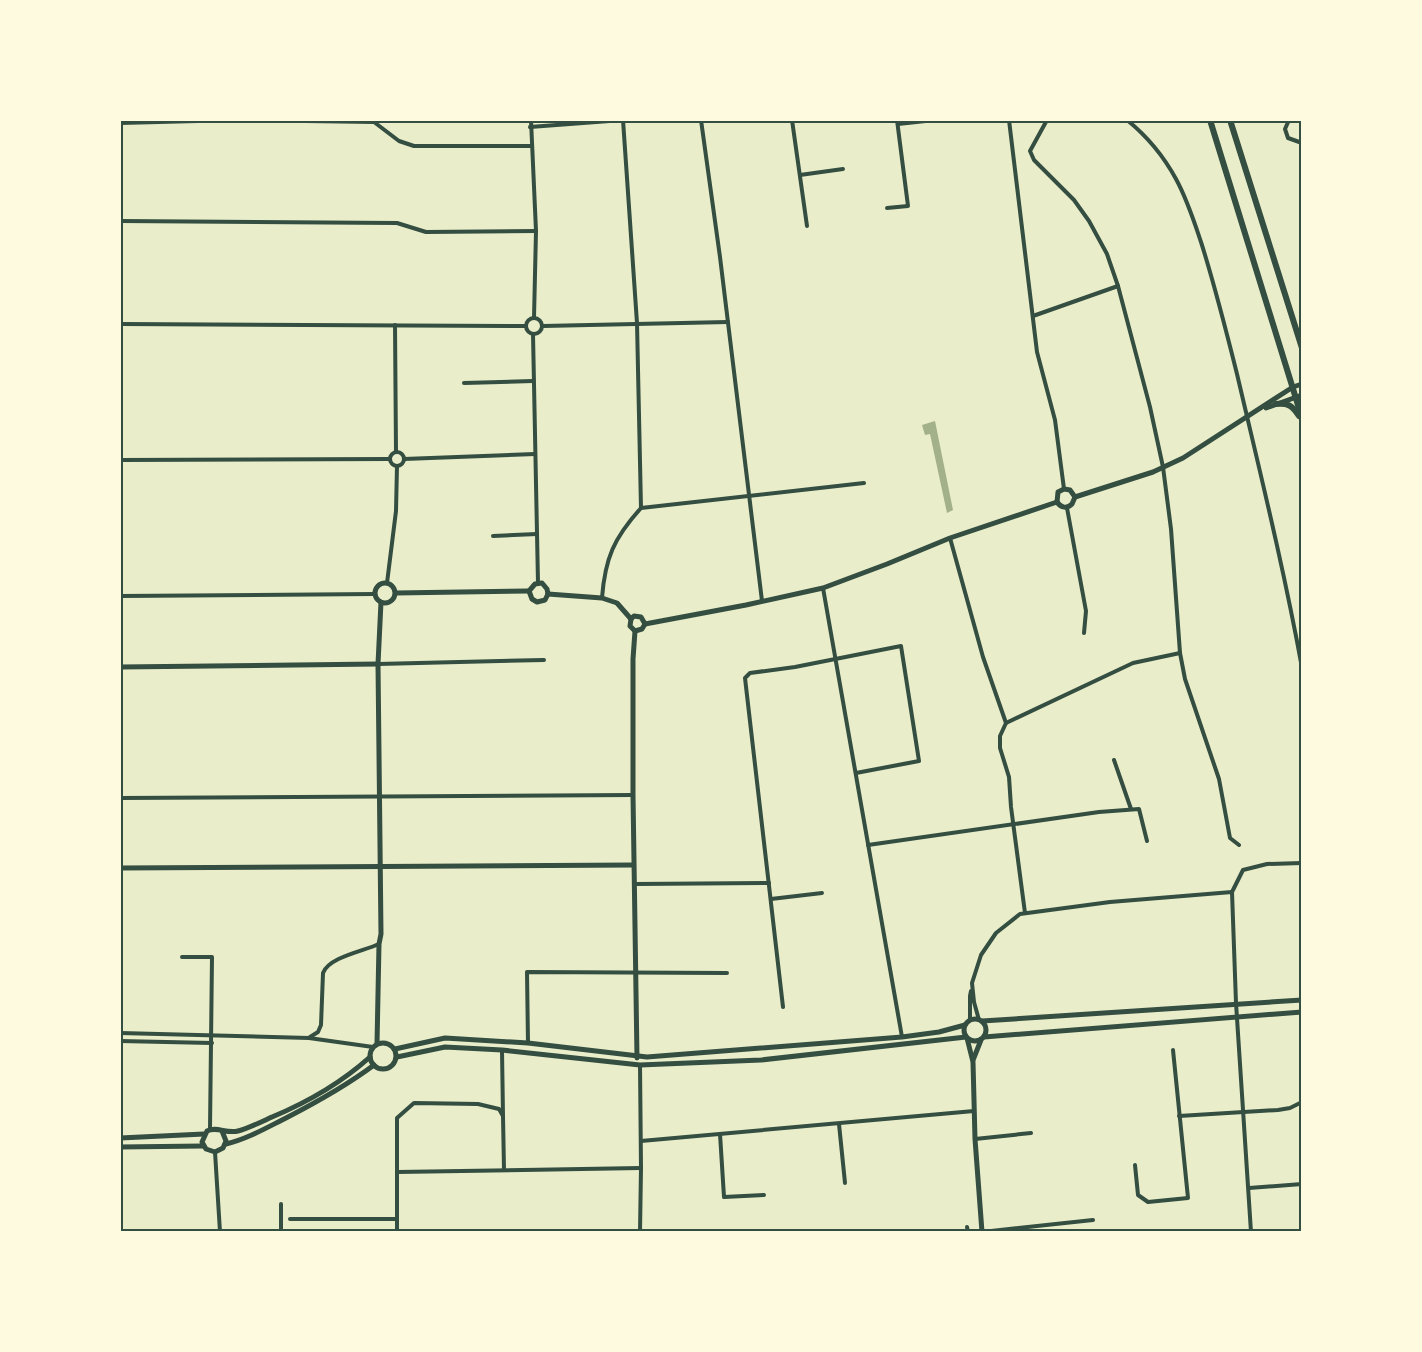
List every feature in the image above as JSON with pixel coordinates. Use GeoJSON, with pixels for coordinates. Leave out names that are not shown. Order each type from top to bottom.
{"type":"FeatureCollection","features":[{"type":"Feature","properties":{"kind":"main road"},"geometry":{"type":"LineString","coordinates":[[1210,120],[1293,387],[1299,396],[1302,419]]}},
{"type":"Feature","properties":{"kind":"main road"},"geometry":{"type":"LineString","coordinates":[[1230,120],[1302,348]]}},
{"type":"Feature","properties":{"kind":"main road"},"geometry":{"type":"LineString","coordinates":[[1236,120],[1238,143]]}},
{"type":"Feature","properties":{"kind":"main road"},"geometry":{"type":"LineString","coordinates":[[1276,404],[1287,403],[1302,419]]}},
{"type":"Feature","properties":{"kind":"street"},"geometry":{"type":"LineString","coordinates":[[120,123],[237,120],[375,122],[399,141],[414,146],[532,146]]}},
{"type":"Feature","properties":{"kind":"street"},"geometry":{"type":"LineString","coordinates":[[531,120],[536,231],[534,318]]}},
{"type":"Feature","properties":{"kind":"street"},"geometry":{"type":"LineString","coordinates":[[530,127],[623,120],[637,323],[641,508]]}},
{"type":"Feature","properties":{"kind":"street"},"geometry":{"type":"LineString","coordinates":[[701,120],[762,602]]}},
{"type":"Feature","properties":{"kind":"street"},"geometry":{"type":"LineString","coordinates":[[792,120],[807,226]]}},
{"type":"Feature","properties":{"kind":"street"},"geometry":{"type":"LineString","coordinates":[[887,208],[908,206],[898,122],[935,120]]}},
{"type":"Feature","properties":{"kind":"street"},"geometry":{"type":"LineString","coordinates":[[1009,120],[1037,352],[1055,420],[1064,489]]}},
{"type":"Feature","properties":{"kind":"street"},"geometry":{"type":"LineString","coordinates":[[1047,120],[1030,151],[1034,160],[1074,200],[1089,221],[1107,254],[1118,286],[1150,407],[1163,467],[1180,653],[1192,704],[1219,779],[1230,838],[1239,845]]}},
{"type":"Feature","properties":{"kind":"street"},"geometry":{"type":"LineString","coordinates":[[1127,120],[1142,132],[1160,152],[1177,180],[1191,212],[1227,334],[1270,512],[1302,668]]}},
{"type":"Feature","properties":{"kind":"street"},"geometry":{"type":"LineString","coordinates":[[1289,120],[1286,134],[1292,140],[1302,143]]}},
{"type":"Feature","properties":{"kind":"street"},"geometry":{"type":"LineString","coordinates":[[800,176],[843,169]]}},
{"type":"Feature","properties":{"kind":"street"},"geometry":{"type":"LineString","coordinates":[[120,221],[398,223],[426,232],[536,231]]}},
{"type":"Feature","properties":{"kind":"street"},"geometry":{"type":"LineString","coordinates":[[1033,316],[1118,286]]}},
{"type":"Feature","properties":{"kind":"street"},"geometry":{"type":"LineString","coordinates":[[526,326],[529,320],[534,318],[541,321],[543,326]]}},
{"type":"Feature","properties":{"kind":"street"},"geometry":{"type":"LineString","coordinates":[[543,326],[728,322]]}},
{"type":"Feature","properties":{"kind":"street"},"geometry":{"type":"LineString","coordinates":[[120,324],[526,326]]}},
{"type":"Feature","properties":{"kind":"street"},"geometry":{"type":"LineString","coordinates":[[395,325],[396,452]]}},
{"type":"Feature","properties":{"kind":"street"},"geometry":{"type":"LineString","coordinates":[[526,326],[533,334]]}},
{"type":"Feature","properties":{"kind":"street"},"geometry":{"type":"LineString","coordinates":[[533,334],[541,331],[543,326]]}},
{"type":"Feature","properties":{"kind":"street"},"geometry":{"type":"LineString","coordinates":[[1298,331],[1302,341]]}},
{"type":"Feature","properties":{"kind":"street"},"geometry":{"type":"LineString","coordinates":[[533,334],[538,583]]}},
{"type":"Feature","properties":{"kind":"street"},"geometry":{"type":"LineString","coordinates":[[464,383],[533,381]]}},
{"type":"Feature","properties":{"kind":"street"},"geometry":{"type":"LineString","coordinates":[[1075,497],[1070,490],[1064,489],[1058,492],[1057,502],[1061,507],[1067,508],[1075,497],[1163,467],[1203,446],[1293,387],[1302,384]]}},
{"type":"Feature","properties":{"kind":"street"},"geometry":{"type":"LineString","coordinates":[[1256,412],[1299,396]]}},
{"type":"Feature","properties":{"kind":"street"},"geometry":{"type":"LineString","coordinates":[[390,459],[391,455],[396,452],[403,454],[404,459],[401,465],[397,466]]}},
{"type":"Feature","properties":{"kind":"street"},"geometry":{"type":"LineString","coordinates":[[404,459],[535,454]]}},
{"type":"Feature","properties":{"kind":"street"},"geometry":{"type":"LineString","coordinates":[[120,460],[390,459]]}},
{"type":"Feature","properties":{"kind":"street"},"geometry":{"type":"LineString","coordinates":[[390,459],[391,463],[397,466]]}},
{"type":"Feature","properties":{"kind":"street"},"geometry":{"type":"LineString","coordinates":[[387,583],[396,511],[397,466]]}},
{"type":"Feature","properties":{"kind":"street"},"geometry":{"type":"LineString","coordinates":[[602,598],[604,576],[613,545],[624,527],[641,508],[864,483]]}},
{"type":"Feature","properties":{"kind":"street"},"geometry":{"type":"LineString","coordinates":[[645,624],[823,588],[950,538],[1057,502]]}},
{"type":"Feature","properties":{"kind":"street"},"geometry":{"type":"LineString","coordinates":[[1067,508],[1086,611],[1084,633]]}},
{"type":"Feature","properties":{"kind":"street"},"geometry":{"type":"LineString","coordinates":[[492,536],[537,534]]}},
{"type":"Feature","properties":{"kind":"street"},"geometry":{"type":"LineString","coordinates":[[950,538],[983,657],[1006,723]]}},
{"type":"Feature","properties":{"kind":"street"},"geometry":{"type":"LineString","coordinates":[[375,594],[380,585],[387,583],[396,593]]}},
{"type":"Feature","properties":{"kind":"street"},"geometry":{"type":"LineString","coordinates":[[538,583],[545,585],[548,594],[543,601],[537,602],[532,599],[529,591],[531,586],[538,583]]}},
{"type":"Feature","properties":{"kind":"street"},"geometry":{"type":"LineString","coordinates":[[823,588],[902,1037]]}},
{"type":"Feature","properties":{"kind":"street"},"geometry":{"type":"LineString","coordinates":[[396,593],[529,591]]}},
{"type":"Feature","properties":{"kind":"street"},"geometry":{"type":"LineString","coordinates":[[381,602],[391,602],[396,593]]}},
{"type":"Feature","properties":{"kind":"street"},"geometry":{"type":"LineString","coordinates":[[120,596],[375,594]]}},
{"type":"Feature","properties":{"kind":"street"},"geometry":{"type":"LineString","coordinates":[[120,1138],[204,1134],[210,1129],[237,1131],[309,1101],[370,1057],[375,1046],[381,934],[378,664],[381,602],[375,594]]}},
{"type":"Feature","properties":{"kind":"street"},"geometry":{"type":"LineString","coordinates":[[548,594],[602,598],[616,603],[631,618]]}},
{"type":"Feature","properties":{"kind":"street"},"geometry":{"type":"LineString","coordinates":[[631,618],[641,617],[645,624]]}},
{"type":"Feature","properties":{"kind":"street"},"geometry":{"type":"LineString","coordinates":[[631,618],[630,626],[635,631],[633,866],[636,1056],[640,1065],[640,1232]]}},
{"type":"Feature","properties":{"kind":"street"},"geometry":{"type":"LineString","coordinates":[[635,631],[642,630],[645,624]]}},
{"type":"Feature","properties":{"kind":"street"},"geometry":{"type":"LineString","coordinates":[[783,1007],[745,678],[750,674],[901,646],[919,761],[856,773]]}},
{"type":"Feature","properties":{"kind":"street"},"geometry":{"type":"LineString","coordinates":[[1025,913],[1009,777],[1000,748],[1000,736],[1006,723],[1133,663],[1180,653]]}},
{"type":"Feature","properties":{"kind":"street"},"geometry":{"type":"LineString","coordinates":[[120,667],[544,660]]}},
{"type":"Feature","properties":{"kind":"street"},"geometry":{"type":"LineString","coordinates":[[1114,760],[1131,809]]}},
{"type":"Feature","properties":{"kind":"street"},"geometry":{"type":"LineString","coordinates":[[120,798],[633,795]]}},
{"type":"Feature","properties":{"kind":"street"},"geometry":{"type":"LineString","coordinates":[[868,845],[1131,809],[1139,809],[1147,841]]}},
{"type":"Feature","properties":{"kind":"street"},"geometry":{"type":"LineString","coordinates":[[1251,1232],[1236,1003],[1232,892],[1243,870],[1267,864],[1302,863]]}},
{"type":"Feature","properties":{"kind":"street"},"geometry":{"type":"LineString","coordinates":[[120,868],[633,866]]}},
{"type":"Feature","properties":{"kind":"street"},"geometry":{"type":"LineString","coordinates":[[634,884],[769,883]]}},
{"type":"Feature","properties":{"kind":"street"},"geometry":{"type":"LineString","coordinates":[[395,1049],[445,1038],[528,1043],[647,1057],[902,1037],[939,1032],[965,1025],[970,1020],[970,996],[976,968],[987,944],[1006,923],[1020,914],[1110,902],[1232,892]]}},
{"type":"Feature","properties":{"kind":"street"},"geometry":{"type":"LineString","coordinates":[[771,899],[822,893]]}},
{"type":"Feature","properties":{"kind":"street"},"geometry":{"type":"LineString","coordinates":[[309,1038],[318,1032],[321,1025],[325,968],[333,961],[379,944]]}},
{"type":"Feature","properties":{"kind":"street"},"geometry":{"type":"LineString","coordinates":[[182,957],[212,957],[210,1129]]}},
{"type":"Feature","properties":{"kind":"street"},"geometry":{"type":"LineString","coordinates":[[528,1043],[527,972],[727,972]]}},
{"type":"Feature","properties":{"kind":"street"},"geometry":{"type":"LineString","coordinates":[[973,987],[974,1002],[986,1030],[973,1062]]}},
{"type":"Feature","properties":{"kind":"street"},"geometry":{"type":"LineString","coordinates":[[970,1020],[1302,1000]]}},
{"type":"Feature","properties":{"kind":"street"},"geometry":{"type":"LineString","coordinates":[[397,1057],[445,1047],[502,1050],[640,1065],[761,1060],[966,1038],[974,1041],[1302,1012]]}},
{"type":"Feature","properties":{"kind":"street"},"geometry":{"type":"LineString","coordinates":[[965,1025],[964,1032],[973,1062],[975,1139],[982,1232],[1093,1220]]}},
{"type":"Feature","properties":{"kind":"street"},"geometry":{"type":"LineString","coordinates":[[120,1033],[309,1038],[375,1046],[387,1043],[395,1049],[397,1057],[388,1068],[378,1068],[370,1057]]}},
{"type":"Feature","properties":{"kind":"street"},"geometry":{"type":"LineString","coordinates":[[120,1041],[212,1043]]}},
{"type":"Feature","properties":{"kind":"street"},"geometry":{"type":"LineString","coordinates":[[502,1050],[504,1170]]}},
{"type":"Feature","properties":{"kind":"street"},"geometry":{"type":"LineString","coordinates":[[1135,1165],[1138,1195],[1148,1202],[1188,1198],[1173,1050]]}},
{"type":"Feature","properties":{"kind":"street"},"geometry":{"type":"LineString","coordinates":[[630,1064],[636,1056]]}},
{"type":"Feature","properties":{"kind":"street"},"geometry":{"type":"LineString","coordinates":[[640,1065],[647,1057]]}},
{"type":"Feature","properties":{"kind":"street"},"geometry":{"type":"LineString","coordinates":[[226,1144],[240,1141],[311,1105],[374,1065]]}},
{"type":"Feature","properties":{"kind":"street"},"geometry":{"type":"LineString","coordinates":[[397,1232],[397,1118],[414,1102],[478,1104],[499,1109],[503,1116]]}},
{"type":"Feature","properties":{"kind":"street"},"geometry":{"type":"LineString","coordinates":[[1179,1116],[1278,1110],[1302,1102]]}},
{"type":"Feature","properties":{"kind":"street"},"geometry":{"type":"LineString","coordinates":[[641,1141],[975,1111]]}},
{"type":"Feature","properties":{"kind":"street"},"geometry":{"type":"LineString","coordinates":[[839,1124],[845,1183]]}},
{"type":"Feature","properties":{"kind":"street"},"geometry":{"type":"LineString","coordinates":[[120,1147],[203,1146],[215,1152],[223,1149],[226,1144],[226,1137],[222,1131]]}},
{"type":"Feature","properties":{"kind":"street"},"geometry":{"type":"LineString","coordinates":[[975,1139],[1031,1133]]}},
{"type":"Feature","properties":{"kind":"street"},"geometry":{"type":"LineString","coordinates":[[203,1146],[204,1134]]}},
{"type":"Feature","properties":{"kind":"street"},"geometry":{"type":"LineString","coordinates":[[720,1134],[724,1197],[764,1195]]}},
{"type":"Feature","properties":{"kind":"street"},"geometry":{"type":"LineString","coordinates":[[215,1152],[219,1232]]}},
{"type":"Feature","properties":{"kind":"street"},"geometry":{"type":"LineString","coordinates":[[397,1172],[641,1168]]}},
{"type":"Feature","properties":{"kind":"street"},"geometry":{"type":"LineString","coordinates":[[1249,1188],[1302,1184]]}},
{"type":"Feature","properties":{"kind":"street"},"geometry":{"type":"LineString","coordinates":[[281,1204],[281,1232]]}},
{"type":"Feature","properties":{"kind":"street"},"geometry":{"type":"LineString","coordinates":[[290,1218],[397,1219]]}},
{"type":"Feature","properties":{"kind":"shaded area"},"geometry":{"type":"Polygon","coordinates":[[[935,421],[953,510],[947,513],[930,434],[925,435],[922,425],[935,421]]]}}]}
